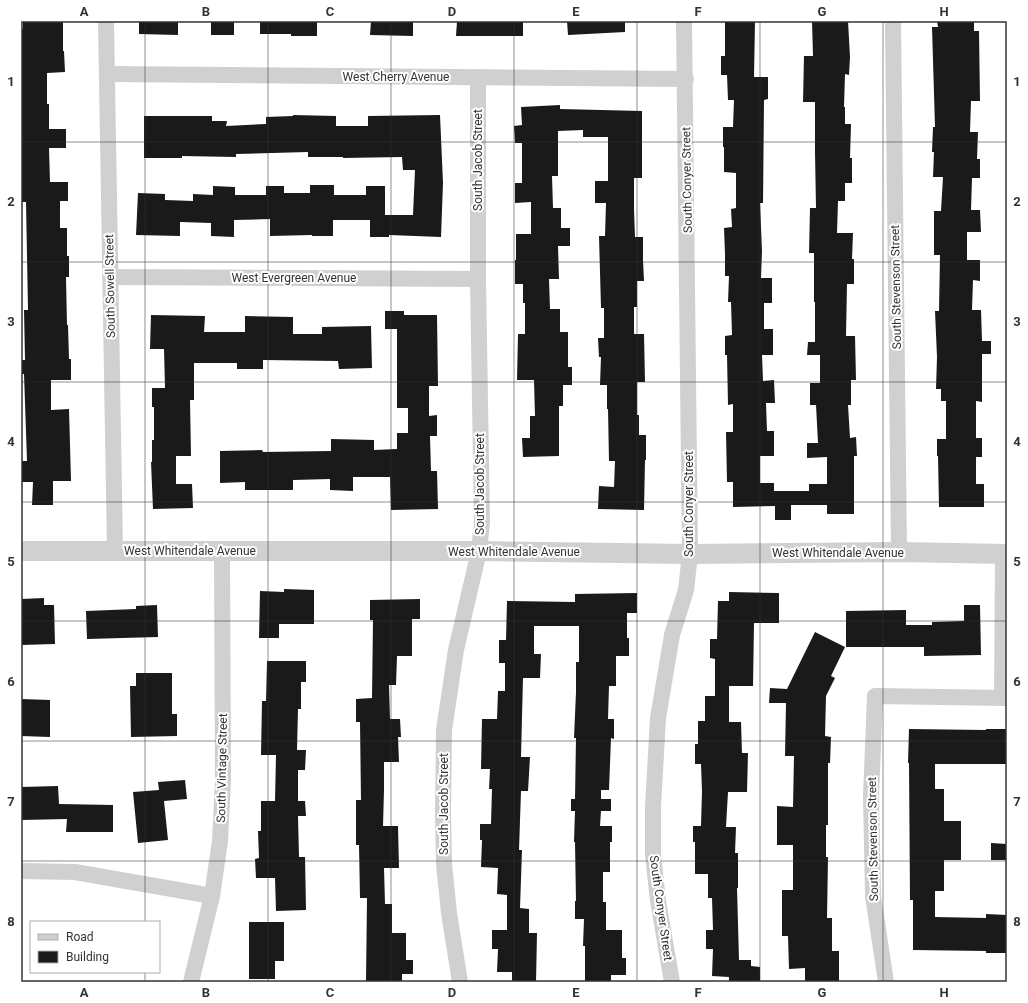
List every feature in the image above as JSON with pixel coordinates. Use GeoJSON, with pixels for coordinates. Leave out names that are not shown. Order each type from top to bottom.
{"type":"FeatureCollection","features":[{"type":"Feature","properties":{"kind":"street","name":"South Sowell Street"},"geometry":{"type":"LineString","coordinates":[[106,21],[115,551]]}},
{"type":"Feature","properties":{"kind":"street","name":"South Conyer Street"},"geometry":{"type":"LineString","coordinates":[[672,982],[658,901],[653,855],[653,808],[658,718],[672,635],[686,590],[690,554],[686,79],[684,21]]}},
{"type":"Feature","properties":{"kind":"street","name":"South Stevenson Street"},"geometry":{"type":"LineString","coordinates":[[893,21],[899,552]]}},
{"type":"Feature","properties":{"kind":"street","name":"West Cherry Avenue"},"geometry":{"type":"LineString","coordinates":[[107,74],[686,79]]}},
{"type":"Feature","properties":{"kind":"street","name":"South Jacob Street"},"geometry":{"type":"LineString","coordinates":[[460,982],[449,913],[444,864],[444,730],[456,650],[479,552],[482,524],[478,279],[478,77]]}},
{"type":"Feature","properties":{"kind":"street","name":"West Evergreen Avenue"},"geometry":{"type":"LineString","coordinates":[[110,277],[478,279]]}},
{"type":"Feature","properties":{"kind":"street","name":"West Whitendale Avenue"},"geometry":{"type":"LineString","coordinates":[[21,551],[690,554],[899,552],[1005,554]]}},
{"type":"Feature","properties":{"kind":"street","name":"South Vintage Street"},"geometry":{"type":"LineString","coordinates":[[192,982],[212,896],[220,840],[223,780],[222,552]]}},
{"type":"Feature","properties":{"kind":"street"},"geometry":{"type":"LineString","coordinates":[[1005,554],[1005,698]]}},
{"type":"Feature","properties":{"kind":"street","name":"South Stevenson Street"},"geometry":{"type":"LineString","coordinates":[[886,982],[873,896],[870,796],[876,696],[1005,698]]}},
{"type":"Feature","properties":{"kind":"street"},"geometry":{"type":"LineString","coordinates":[[21,871],[75,872],[212,896]]}},
{"type":"Feature","properties":{"kind":"building"},"geometry":{"type":"Polygon","coordinates":[[[23,21],[63,22],[65,72],[47,73],[47,104],[49,104],[49,129],[66,129],[66,148],[49,148],[50,182],[68,182],[68,201],[60,201],[60,228],[67,228],[69,277],[66,277],[67,325],[69,359],[71,359],[71,380],[51,380],[51,410],[69,409],[71,481],[53,481],[53,505],[32,505],[33,482],[21,482],[21,461],[27,461],[24,374],[21,374],[21,360],[25,360],[24,310],[28,310],[26,202],[21,202],[21,29],[23,29],[23,21]]]}},
{"type":"Feature","properties":{"kind":"building"},"geometry":{"type":"Polygon","coordinates":[[[139,21],[178,21],[178,35],[139,34],[139,21]]]}},
{"type":"Feature","properties":{"kind":"building"},"geometry":{"type":"Polygon","coordinates":[[[211,21],[234,21],[234,35],[211,35],[211,21]]]}},
{"type":"Feature","properties":{"kind":"building"},"geometry":{"type":"Polygon","coordinates":[[[260,21],[317,21],[317,36],[260,34],[260,21]]]}},
{"type":"Feature","properties":{"kind":"building"},"geometry":{"type":"Polygon","coordinates":[[[371,21],[413,21],[413,36],[370,35],[371,21]]]}},
{"type":"Feature","properties":{"kind":"building"},"geometry":{"type":"Polygon","coordinates":[[[457,21],[523,21],[523,36],[456,36],[457,21]]]}},
{"type":"Feature","properties":{"kind":"building"},"geometry":{"type":"Polygon","coordinates":[[[567,21],[625,21],[625,32],[568,35],[567,21]]]}},
{"type":"Feature","properties":{"kind":"building"},"geometry":{"type":"Polygon","coordinates":[[[725,21],[755,21],[754,77],[768,77],[768,99],[764,100],[763,203],[760,203],[762,251],[761,278],[772,278],[772,303],[764,303],[764,329],[773,329],[773,355],[762,355],[763,381],[774,380],[775,403],[766,403],[767,431],[774,431],[774,456],[760,456],[760,483],[774,483],[774,491],[809,491],[809,484],[827,484],[827,457],[807,458],[807,443],[818,443],[816,405],[810,405],[810,383],[820,383],[820,355],[807,355],[808,342],[815,342],[814,253],[809,253],[810,208],[816,208],[815,102],[803,102],[804,56],[813,56],[812,21],[848,21],[850,57],[849,75],[845,74],[844,107],[845,124],[851,124],[850,158],[852,158],[852,183],[845,183],[845,201],[838,201],[837,233],[853,233],[852,259],[854,259],[854,284],[847,284],[846,336],[855,336],[856,380],[851,380],[851,405],[848,405],[850,438],[856,437],[857,456],[854,456],[854,514],[827,514],[827,505],[791,505],[791,520],[775,520],[775,506],[733,507],[733,482],[727,482],[726,432],[733,432],[733,404],[728,405],[727,355],[725,355],[725,336],[732,335],[731,302],[728,302],[729,276],[725,276],[724,228],[732,227],[731,209],[736,208],[736,173],[724,172],[723,127],[733,127],[734,100],[728,100],[727,75],[721,75],[721,56],[725,56],[725,21]]]}},
{"type":"Feature","properties":{"kind":"building"},"geometry":{"type":"Polygon","coordinates":[[[937,21],[974,21],[974,31],[979,31],[980,101],[971,101],[970,132],[978,132],[977,159],[980,159],[980,178],[972,178],[971,210],[980,210],[981,232],[967,232],[967,260],[980,260],[980,281],[973,280],[972,310],[981,310],[982,341],[991,341],[991,354],[982,354],[982,402],[976,401],[976,438],[982,438],[982,457],[976,457],[976,484],[984,484],[984,507],[939,507],[937,439],[946,439],[946,401],[941,401],[941,389],[936,389],[937,357],[935,311],[939,311],[940,255],[934,255],[934,211],[941,211],[943,177],[933,177],[934,152],[932,152],[933,127],[935,127],[932,27],[938,27],[937,21]]]}},
{"type":"Feature","properties":{"kind":"building"},"geometry":{"type":"Polygon","coordinates":[[[560,105],[560,109],[642,111],[642,178],[634,178],[634,210],[635,237],[643,237],[644,281],[637,281],[637,307],[634,307],[634,334],[644,334],[645,382],[637,382],[637,415],[639,415],[639,435],[646,435],[644,510],[598,509],[599,486],[614,487],[615,461],[609,461],[607,385],[600,385],[601,357],[599,357],[598,338],[604,338],[604,308],[601,308],[599,236],[605,236],[606,203],[595,203],[595,181],[608,181],[608,137],[583,137],[583,130],[558,131],[558,176],[552,176],[553,208],[561,208],[561,228],[570,228],[570,246],[558,246],[559,279],[549,279],[550,309],[560,309],[560,332],[568,332],[568,367],[572,367],[572,385],[563,385],[563,406],[559,406],[559,456],[523,457],[522,438],[530,438],[530,416],[535,416],[534,380],[517,380],[518,334],[525,334],[525,303],[523,303],[523,284],[515,284],[515,260],[516,234],[531,234],[531,202],[515,203],[515,183],[522,183],[522,143],[515,143],[514,126],[522,125],[521,107],[560,105]]]}},
{"type":"Feature","properties":{"kind":"building"},"geometry":{"type":"Polygon","coordinates":[[[293,115],[336,116],[336,126],[368,126],[368,116],[440,115],[443,183],[441,237],[389,235],[389,237],[370,237],[370,220],[333,220],[333,236],[270,236],[270,219],[234,220],[234,237],[211,236],[211,223],[180,222],[180,236],[136,235],[138,193],[165,194],[165,200],[193,201],[193,194],[213,195],[213,186],[235,187],[235,195],[266,195],[266,186],[284,186],[284,193],[310,193],[310,185],[334,185],[334,195],[366,195],[366,186],[385,186],[385,215],[413,215],[415,170],[403,170],[402,157],[308,157],[308,152],[236,154],[236,157],[182,156],[182,158],[144,158],[144,116],[212,116],[212,121],[227,121],[226,126],[266,124],[266,117],[293,115]]]}},
{"type":"Feature","properties":{"kind":"building"},"geometry":{"type":"Polygon","coordinates":[[[385,311],[404,311],[404,315],[437,315],[438,386],[429,386],[429,416],[437,415],[437,436],[430,436],[431,471],[437,471],[438,509],[391,510],[390,477],[353,477],[353,491],[330,490],[330,479],[293,480],[293,490],[245,490],[245,482],[220,483],[220,451],[331,451],[331,439],[374,440],[374,450],[397,449],[397,433],[408,433],[408,408],[397,408],[397,329],[385,329],[385,311]]]}},
{"type":"Feature","properties":{"kind":"building"},"geometry":{"type":"Polygon","coordinates":[[[151,315],[205,316],[204,332],[245,332],[245,316],[293,317],[293,334],[322,334],[322,327],[371,326],[372,368],[339,369],[338,361],[263,360],[263,369],[237,369],[237,363],[194,363],[194,400],[190,400],[191,456],[176,456],[176,484],[192,484],[193,508],[153,509],[151,462],[152,440],[154,440],[154,407],[152,407],[152,388],[165,388],[164,349],[150,349],[151,315]]]}},
{"type":"Feature","properties":{"kind":"building"},"geometry":{"type":"Polygon","coordinates":[[[284,589],[314,590],[314,624],[279,624],[279,638],[259,638],[260,591],[284,592],[284,589]]]}},
{"type":"Feature","properties":{"kind":"building"},"geometry":{"type":"Polygon","coordinates":[[[729,592],[779,593],[779,623],[754,623],[753,686],[729,686],[729,722],[741,722],[742,753],[748,753],[747,792],[728,792],[726,827],[736,827],[735,853],[738,853],[737,888],[739,960],[751,960],[751,966],[760,967],[760,982],[729,982],[729,977],[712,976],[713,949],[706,949],[706,930],[713,930],[712,898],[708,898],[708,874],[695,874],[695,842],[693,842],[693,826],[701,826],[702,791],[701,764],[695,764],[695,744],[698,744],[698,721],[705,721],[705,696],[715,696],[715,659],[710,658],[710,639],[717,639],[718,601],[729,601],[729,592]]]}},
{"type":"Feature","properties":{"kind":"building"},"geometry":{"type":"Polygon","coordinates":[[[637,593],[637,613],[627,613],[629,656],[616,656],[616,686],[609,686],[608,719],[614,719],[614,739],[611,738],[609,790],[601,790],[601,799],[611,799],[611,811],[601,811],[600,826],[612,826],[612,842],[610,842],[610,872],[603,872],[603,902],[606,902],[606,930],[622,930],[622,958],[626,958],[626,975],[611,975],[611,982],[585,982],[585,946],[583,946],[584,919],[575,919],[575,811],[571,811],[571,799],[575,799],[576,738],[574,738],[576,662],[579,662],[579,626],[534,626],[534,654],[541,654],[540,678],[523,678],[521,757],[530,757],[528,791],[521,791],[519,850],[522,850],[520,908],[529,909],[529,933],[537,933],[536,982],[512,982],[512,972],[497,972],[498,949],[492,949],[492,930],[507,930],[507,895],[497,894],[498,868],[481,867],[482,840],[480,840],[480,824],[491,824],[492,789],[489,789],[490,769],[481,769],[482,719],[497,719],[498,691],[505,691],[505,663],[499,663],[499,640],[506,640],[507,601],[575,602],[575,594],[637,593]]]}},
{"type":"Feature","properties":{"kind":"building"},"geometry":{"type":"Polygon","coordinates":[[[44,598],[44,605],[54,605],[55,644],[21,645],[21,599],[44,598]]]}},
{"type":"Feature","properties":{"kind":"building"},"geometry":{"type":"Polygon","coordinates":[[[420,599],[420,619],[412,619],[412,656],[397,656],[396,685],[389,685],[390,719],[400,719],[401,737],[398,737],[399,762],[384,762],[383,826],[398,826],[399,868],[384,868],[385,904],[392,904],[392,933],[406,933],[406,960],[413,960],[413,974],[402,974],[402,982],[366,982],[367,898],[360,898],[359,845],[356,845],[356,800],[361,800],[360,722],[356,722],[356,699],[372,698],[373,620],[370,620],[370,600],[420,599]]]}},
{"type":"Feature","properties":{"kind":"building"},"geometry":{"type":"Polygon","coordinates":[[[157,605],[158,637],[87,639],[86,611],[136,609],[136,606],[157,605]]]}},
{"type":"Feature","properties":{"kind":"building"},"geometry":{"type":"Polygon","coordinates":[[[964,605],[980,605],[981,655],[924,656],[924,647],[846,647],[846,611],[906,610],[906,625],[932,625],[932,622],[964,621],[964,605]]]}},
{"type":"Feature","properties":{"kind":"building"},"geometry":{"type":"Polygon","coordinates":[[[815,632],[845,647],[831,676],[835,678],[826,696],[825,736],[831,737],[830,763],[828,763],[828,825],[826,825],[826,857],[828,857],[827,918],[832,918],[832,951],[839,951],[839,982],[805,982],[805,968],[789,969],[788,936],[782,936],[782,890],[793,890],[793,845],[777,845],[777,806],[793,807],[794,756],[785,756],[786,703],[769,703],[770,688],[787,689],[815,632]]]}},
{"type":"Feature","properties":{"kind":"building"},"geometry":{"type":"Polygon","coordinates":[[[267,661],[306,661],[306,682],[301,682],[301,709],[298,709],[297,750],[306,750],[305,770],[298,770],[298,801],[305,801],[306,816],[298,816],[299,857],[305,857],[306,910],[276,911],[275,878],[256,878],[255,859],[259,858],[258,831],[261,831],[261,801],[275,801],[276,755],[261,755],[262,701],[266,701],[267,661]]]}},
{"type":"Feature","properties":{"kind":"building"},"geometry":{"type":"Polygon","coordinates":[[[136,673],[172,673],[172,714],[177,714],[177,736],[131,737],[130,686],[136,686],[136,673]]]}},
{"type":"Feature","properties":{"kind":"building"},"geometry":{"type":"Polygon","coordinates":[[[21,699],[50,700],[50,737],[21,736],[21,699]]]}},
{"type":"Feature","properties":{"kind":"building"},"geometry":{"type":"Polygon","coordinates":[[[909,729],[1007,729],[1007,764],[935,764],[935,789],[944,789],[944,821],[961,821],[961,860],[944,860],[944,891],[935,891],[935,917],[986,918],[986,914],[1007,915],[1007,953],[986,953],[986,951],[913,950],[913,900],[910,900],[909,729]]]}},
{"type":"Feature","properties":{"kind":"building"},"geometry":{"type":"Polygon","coordinates":[[[185,780],[187,799],[164,801],[168,840],[138,843],[133,792],[159,790],[158,782],[185,780]]]}},
{"type":"Feature","properties":{"kind":"building"},"geometry":{"type":"Polygon","coordinates":[[[58,786],[59,804],[113,805],[113,832],[66,832],[67,819],[21,820],[21,787],[58,786]]]}},
{"type":"Feature","properties":{"kind":"building"},"geometry":{"type":"Polygon","coordinates":[[[991,843],[1007,844],[1007,860],[991,860],[991,843]]]}},
{"type":"Feature","properties":{"kind":"building"},"geometry":{"type":"Polygon","coordinates":[[[249,922],[284,922],[284,961],[275,961],[275,979],[249,979],[249,922]]]}}]}
